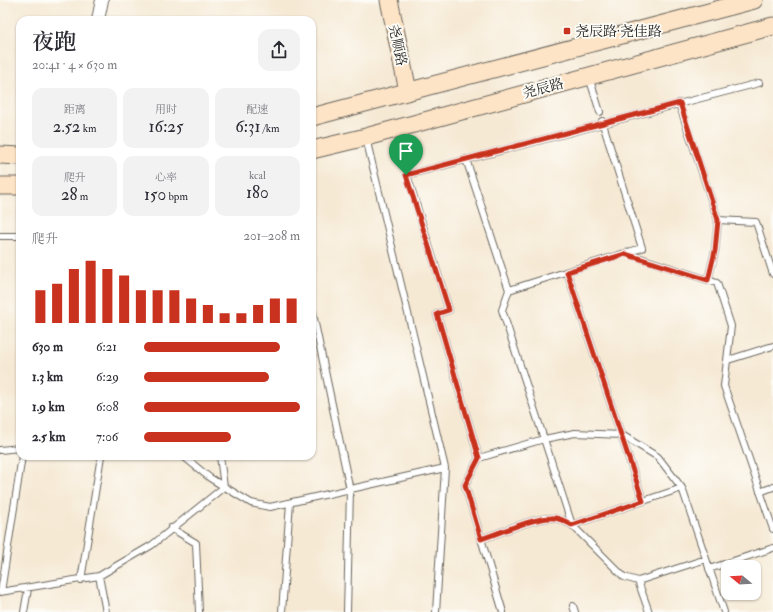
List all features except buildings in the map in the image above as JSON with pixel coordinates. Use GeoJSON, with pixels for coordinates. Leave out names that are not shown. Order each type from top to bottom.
{"type":"FeatureCollection","features":[{"type":"Feature","properties":{"kind":"main road","name":"尧顺路"},"geometry":{"type":"LineString","coordinates":[[388,0],[408,91]]}},
{"type":"Feature","properties":{"kind":"main road"},"geometry":{"type":"LineString","coordinates":[[316,116],[619,37],[754,0]]}},
{"type":"Feature","properties":{"kind":"main road","name":"尧辰路"},"geometry":{"type":"LineString","coordinates":[[316,149],[366,137],[773,26]]}},
{"type":"Feature","properties":{"kind":"main road"},"geometry":{"type":"LineString","coordinates":[[0,155],[16,156]]}},
{"type":"Feature","properties":{"kind":"main road"},"geometry":{"type":"LineString","coordinates":[[0,186],[16,186]]}},
{"type":"Feature","properties":{"kind":"street"},"geometry":{"type":"LineString","coordinates":[[99,16],[102,0]]}},
{"type":"Feature","properties":{"kind":"lane"},"geometry":{"type":"LineString","coordinates":[[588,76],[600,112]]}},
{"type":"Feature","properties":{"kind":"lane"},"geometry":{"type":"LineString","coordinates":[[503,612],[465,485],[479,458],[437,314],[449,310],[406,175],[603,122],[760,82]]}},
{"type":"Feature","properties":{"kind":"lane"},"geometry":{"type":"LineString","coordinates":[[680,103],[718,220],[715,251],[708,280]]}},
{"type":"Feature","properties":{"kind":"lane"},"geometry":{"type":"LineString","coordinates":[[509,290],[642,248],[603,122]]}},
{"type":"Feature","properties":{"kind":"lane"},"geometry":{"type":"LineString","coordinates":[[366,137],[445,468],[436,612]]}},
{"type":"Feature","properties":{"kind":"lane"},"geometry":{"type":"LineString","coordinates":[[466,159],[509,290],[502,310],[572,525]]}},
{"type":"Feature","properties":{"kind":"lane"},"geometry":{"type":"LineString","coordinates":[[718,220],[756,222],[773,274]]}},
{"type":"Feature","properties":{"kind":"lane"},"geometry":{"type":"LineString","coordinates":[[0,236],[16,236]]}},
{"type":"Feature","properties":{"kind":"lane"},"geometry":{"type":"LineString","coordinates":[[625,254],[717,283],[731,326],[724,386],[773,529]]}},
{"type":"Feature","properties":{"kind":"lane"},"geometry":{"type":"LineString","coordinates":[[567,272],[643,501]]}},
{"type":"Feature","properties":{"kind":"lane"},"geometry":{"type":"LineString","coordinates":[[316,328],[350,490],[347,612]]}},
{"type":"Feature","properties":{"kind":"lane"},"geometry":{"type":"LineString","coordinates":[[728,360],[773,346]]}},
{"type":"Feature","properties":{"kind":"lane"},"geometry":{"type":"LineString","coordinates":[[479,458],[544,439],[575,433],[622,436],[658,457],[682,488],[724,612]]}},
{"type":"Feature","properties":{"kind":"lane"},"geometry":{"type":"LineString","coordinates":[[0,450],[16,448]]}},
{"type":"Feature","properties":{"kind":"lane"},"geometry":{"type":"LineString","coordinates":[[21,460],[1,592],[28,589],[99,576],[152,545],[171,528],[224,488]]}},
{"type":"Feature","properties":{"kind":"lane"},"geometry":{"type":"LineString","coordinates":[[81,580],[100,460]]}},
{"type":"Feature","properties":{"kind":"lane"},"geometry":{"type":"LineString","coordinates":[[188,460],[224,488],[250,503],[270,506],[290,504],[445,468]]}},
{"type":"Feature","properties":{"kind":"lane"},"geometry":{"type":"LineString","coordinates":[[220,460],[224,488]]}},
{"type":"Feature","properties":{"kind":"lane"},"geometry":{"type":"LineString","coordinates":[[760,492],[773,487]]}},
{"type":"Feature","properties":{"kind":"lane"},"geometry":{"type":"LineString","coordinates":[[572,525],[682,488]]}},
{"type":"Feature","properties":{"kind":"lane"},"geometry":{"type":"LineString","coordinates":[[282,612],[290,504]]}},
{"type":"Feature","properties":{"kind":"lane"},"geometry":{"type":"LineString","coordinates":[[481,539],[536,520],[551,518],[561,519],[572,525],[624,577],[638,581],[706,559]]}},
{"type":"Feature","properties":{"kind":"lane"},"geometry":{"type":"LineString","coordinates":[[171,528],[196,543],[199,612]]}},
{"type":"Feature","properties":{"kind":"lane"},"geometry":{"type":"LineString","coordinates":[[709,569],[773,548]]}},
{"type":"Feature","properties":{"kind":"lane"},"geometry":{"type":"LineString","coordinates":[[99,576],[106,612]]}},
{"type":"Feature","properties":{"kind":"lane"},"geometry":{"type":"LineString","coordinates":[[638,581],[649,612]]}},
{"type":"Feature","properties":{"kind":"lane"},"geometry":{"type":"LineString","coordinates":[[24,612],[28,589]]}},
{"type":"Feature","properties":{"kind":"place","name":"尧辰路·尧佳路"},"geometry":{"type":"Point","coordinates":[567,31]}},
{"type":"Feature","properties":{"kind":"route"},"geometry":{"type":"LineString","coordinates":[[680,103],[718,220],[715,251],[708,280],[625,254],[567,272],[643,501],[572,525],[561,519],[551,518],[536,520],[481,539],[465,485],[479,458],[437,314],[449,310],[406,175],[680,103]]}}]}
